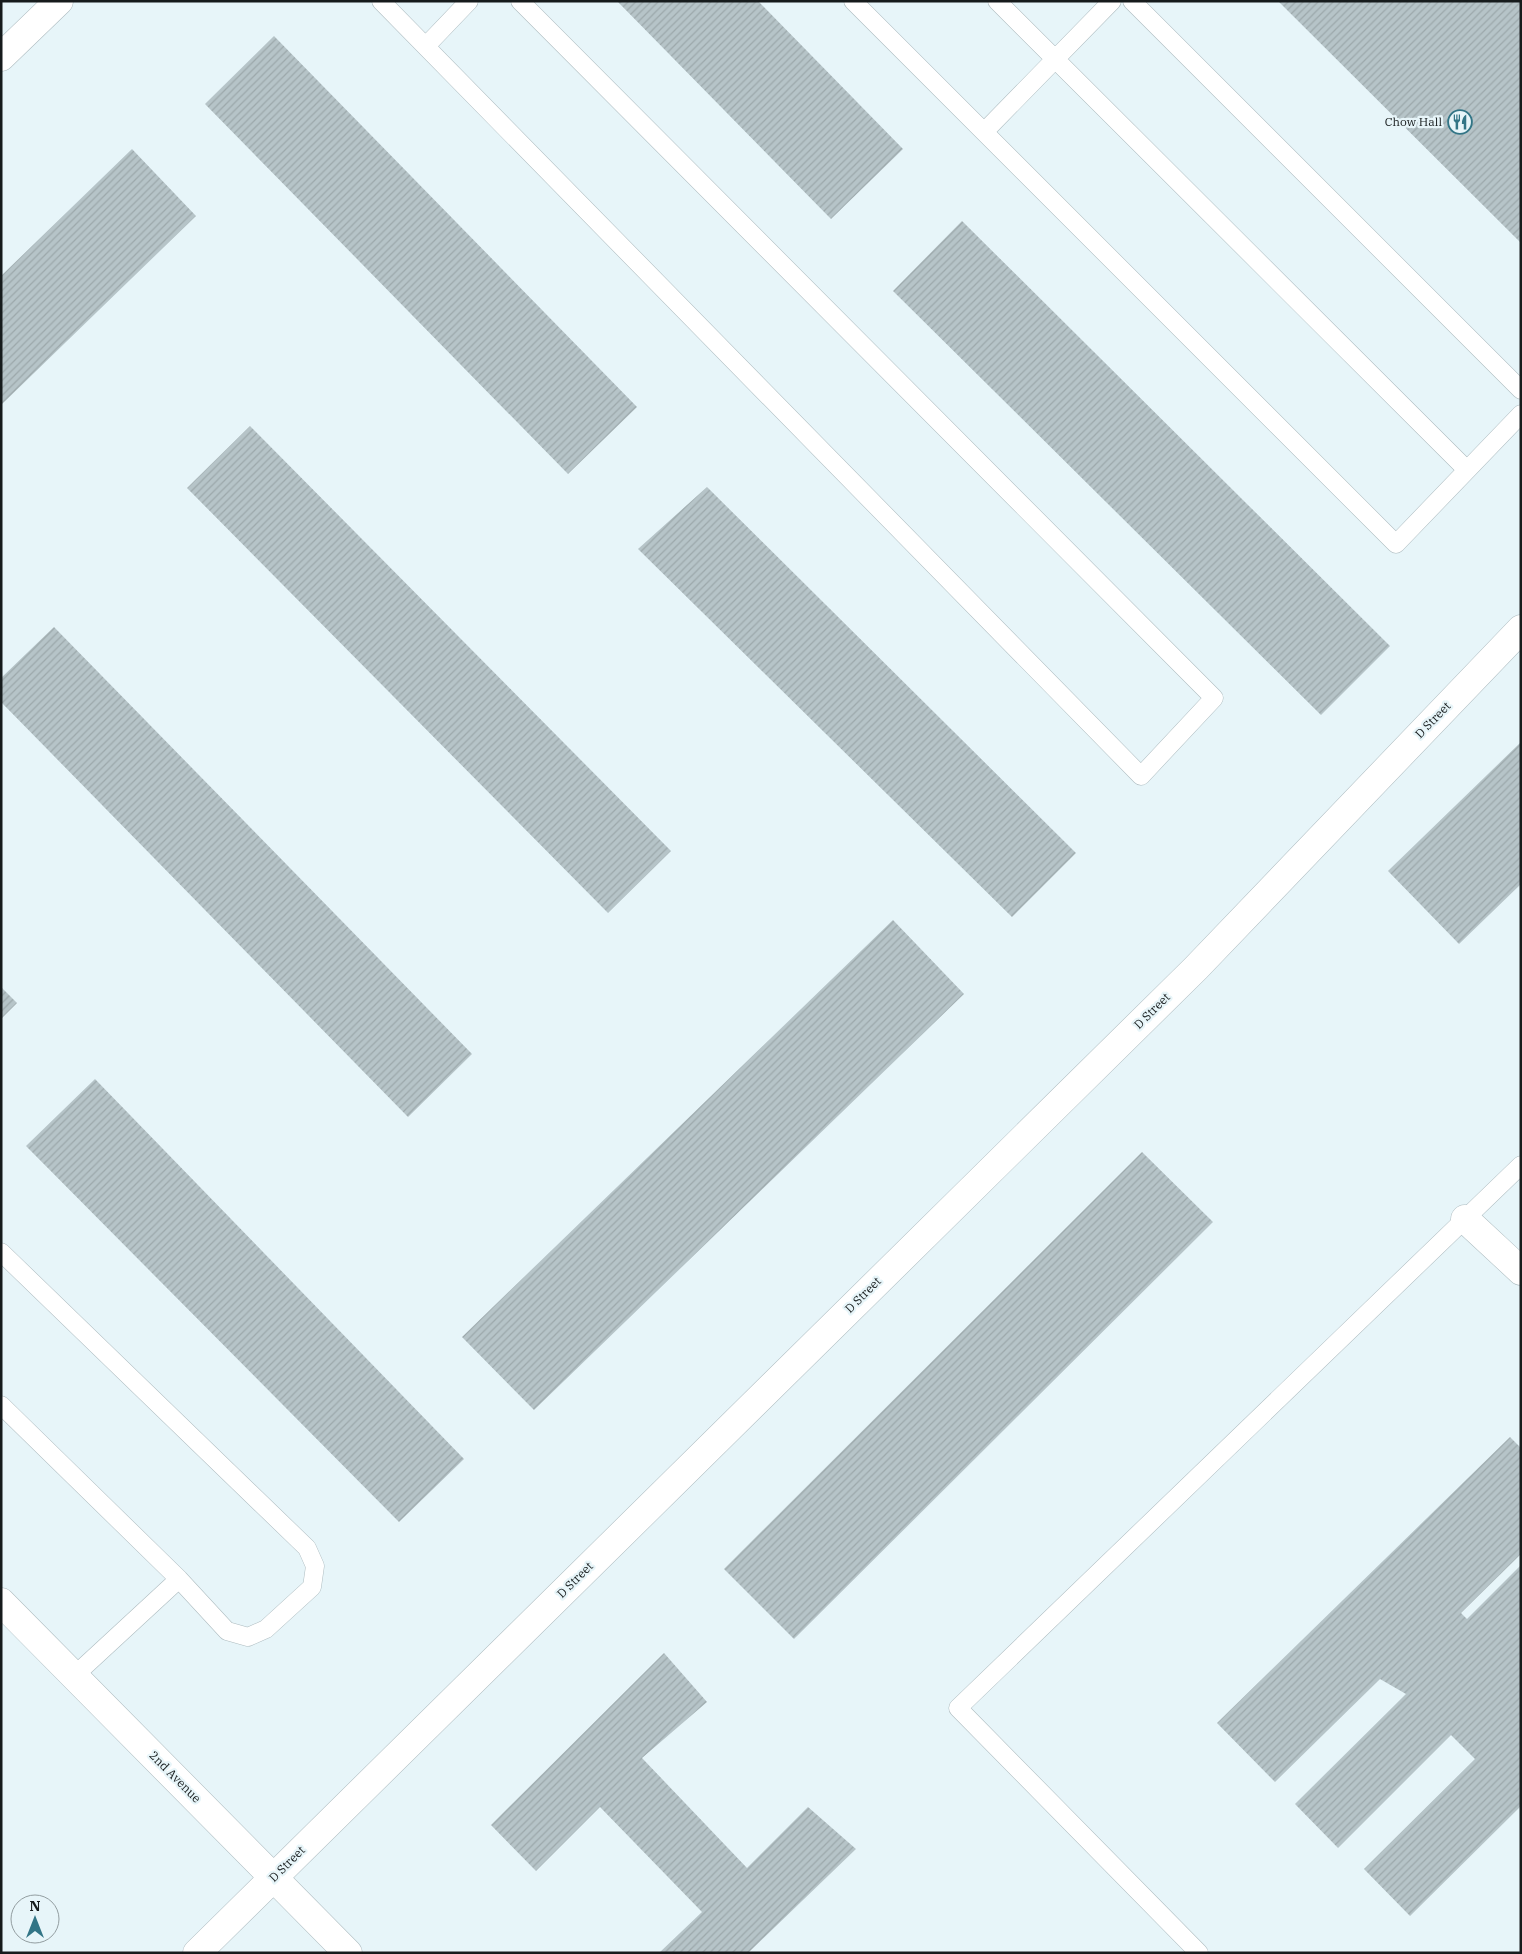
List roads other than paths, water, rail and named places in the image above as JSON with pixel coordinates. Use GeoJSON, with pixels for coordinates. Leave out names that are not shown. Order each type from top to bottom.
{"type":"FeatureCollection","features":[{"type":"Feature","properties":{"kind":"street"},"geometry":{"type":"LineString","coordinates":[[1,57],[58,1]]}},
{"type":"Feature","properties":{"kind":"street","name":"D Street"},"geometry":{"type":"LineString","coordinates":[[197,1953],[1196,968],[1521,629]]}},
{"type":"Feature","properties":{"kind":"street"},"geometry":{"type":"LineString","coordinates":[[1465,1219],[1521,1271]]}},
{"type":"Feature","properties":{"kind":"street","name":"2nd Avenue"},"geometry":{"type":"LineString","coordinates":[[1,1602],[348,1953]]}},
{"type":"Feature","properties":{"kind":"lane"},"geometry":{"type":"LineString","coordinates":[[382,1],[1141,776],[1214,698],[520,1]]}},
{"type":"Feature","properties":{"kind":"lane"},"geometry":{"type":"LineString","coordinates":[[426,46],[470,1]]}},
{"type":"Feature","properties":{"kind":"lane"},"geometry":{"type":"LineString","coordinates":[[853,1],[1396,544],[1521,414]]}},
{"type":"Feature","properties":{"kind":"lane"},"geometry":{"type":"LineString","coordinates":[[997,1],[1467,470]]}},
{"type":"Feature","properties":{"kind":"lane"},"geometry":{"type":"LineString","coordinates":[[984,132],[1112,1]]}},
{"type":"Feature","properties":{"kind":"lane"},"geometry":{"type":"LineString","coordinates":[[1132,1],[1521,390]]}},
{"type":"Feature","properties":{"kind":"lane"},"geometry":{"type":"LineString","coordinates":[[1199,1953],[958,1708],[1521,1166]]}},
{"type":"Feature","properties":{"kind":"lane"},"geometry":{"type":"LineString","coordinates":[[1,1252],[307,1548],[315,1566],[312,1587],[266,1629],[248,1637],[227,1631],[179,1579],[1,1405]]}},
{"type":"Feature","properties":{"kind":"lane"},"geometry":{"type":"LineString","coordinates":[[74,1676],[179,1579]]}},
{"type":"Feature","properties":{"kind":"place","name":"Chow Hall"},"geometry":{"type":"Point","coordinates":[1460,122]}}]}
